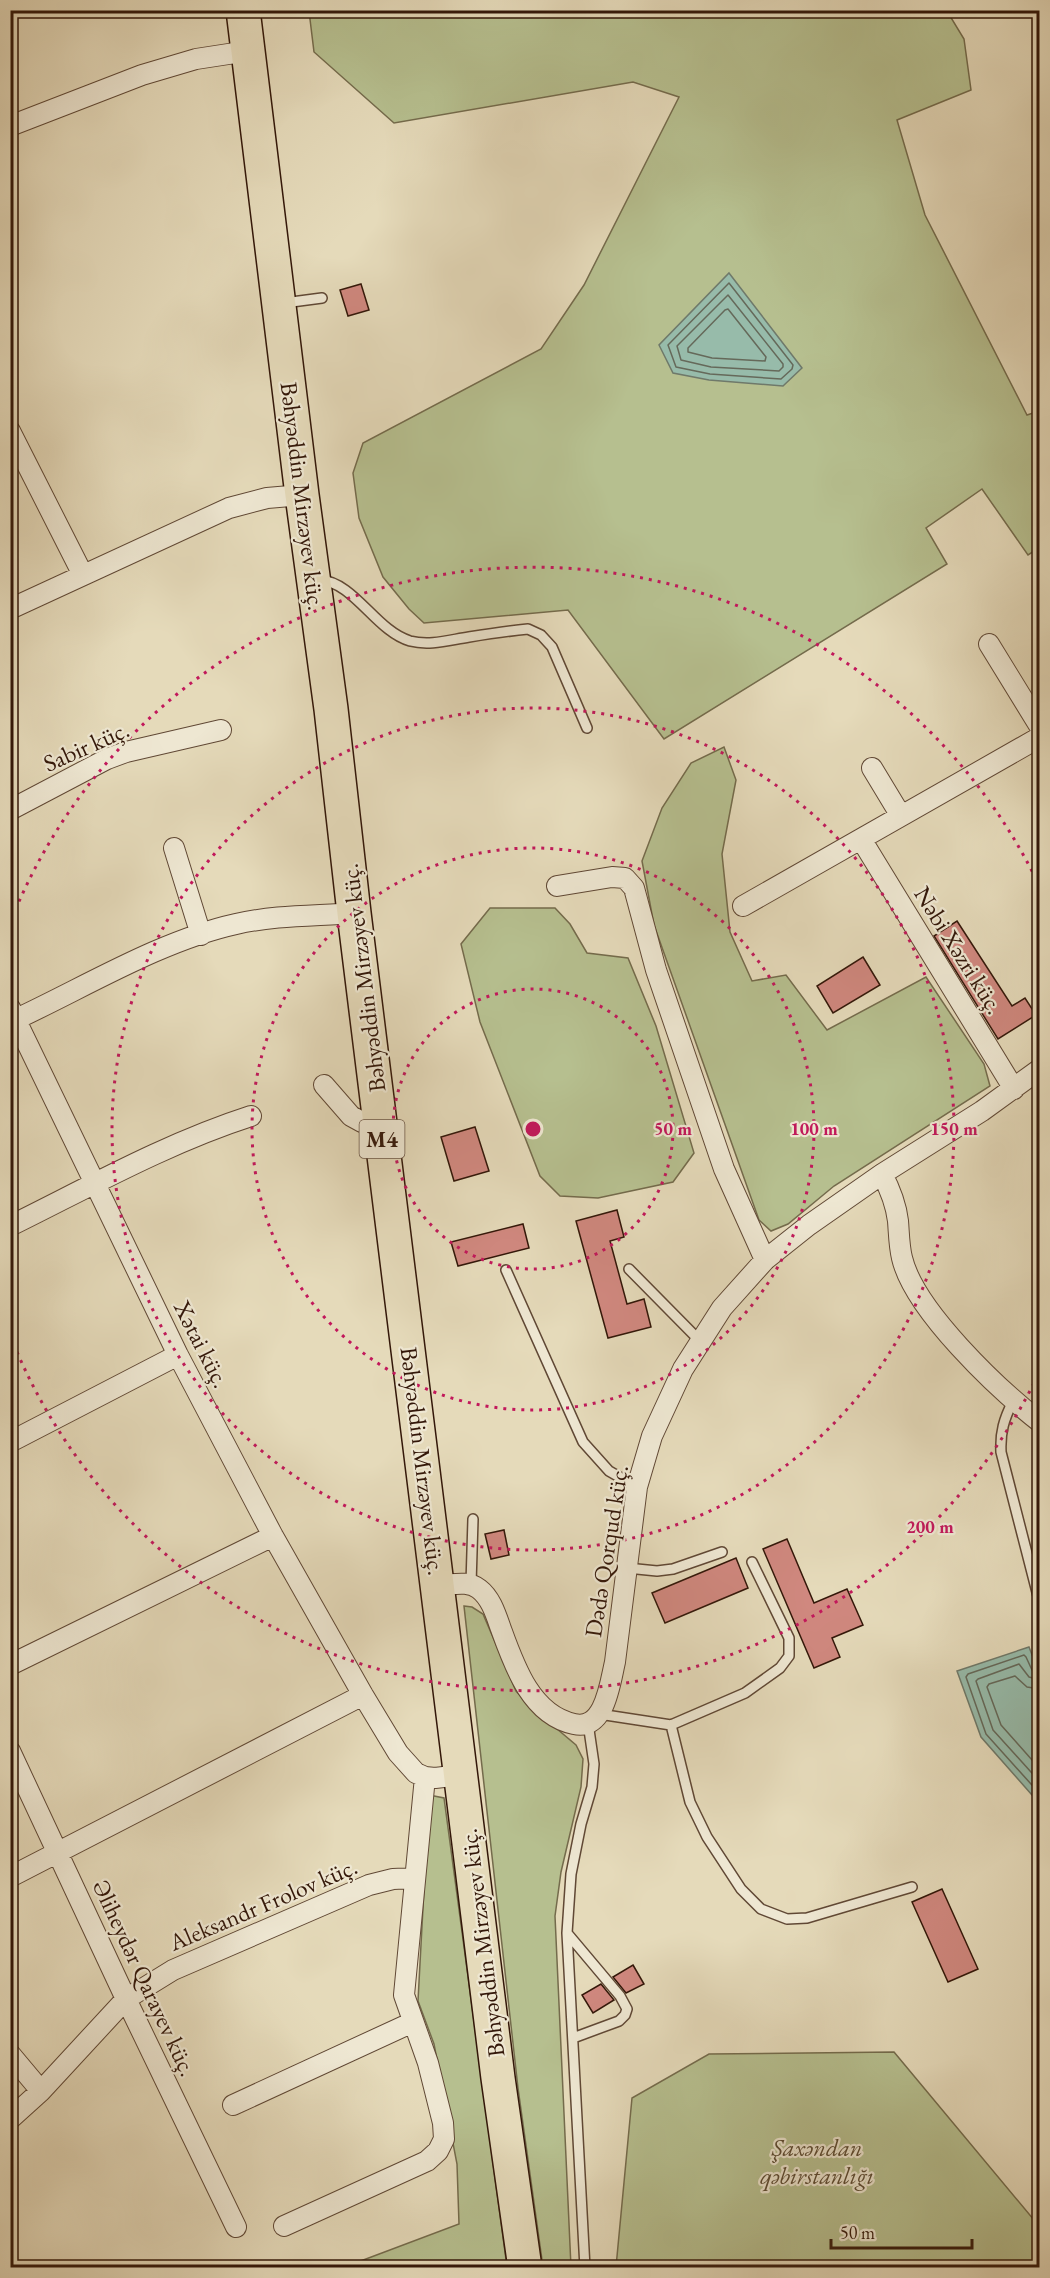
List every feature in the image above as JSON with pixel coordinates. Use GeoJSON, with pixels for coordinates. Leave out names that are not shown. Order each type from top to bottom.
{"type":"FeatureCollection","features":[{"type":"Feature","properties":{"kind":"highway","name":"Bəhyəddin Mirzəyev küç."},"geometry":{"type":"LineString","coordinates":[[243,10],[302,495],[315,580],[380,1123],[455,1584],[461,1775],[498,2078],[525,2268]]}},
{"type":"Feature","properties":{"kind":"street"},"geometry":{"type":"LineString","coordinates":[[10,126],[142,75],[196,59],[248,51]]}},
{"type":"Feature","properties":{"kind":"street"},"geometry":{"type":"LineString","coordinates":[[10,431],[83,575]]}},
{"type":"Feature","properties":{"kind":"street"},"geometry":{"type":"LineString","coordinates":[[10,609],[246,502],[302,495]]}},
{"type":"Feature","properties":{"kind":"street"},"geometry":{"type":"LineString","coordinates":[[989,644],[1040,727]]}},
{"type":"Feature","properties":{"kind":"street","name":"Sabir küç."},"geometry":{"type":"LineString","coordinates":[[10,810],[107,759],[126,752],[220,730]]}},
{"type":"Feature","properties":{"kind":"street"},"geometry":{"type":"LineString","coordinates":[[743,906],[1040,737]]}},
{"type":"Feature","properties":{"kind":"street"},"geometry":{"type":"LineString","coordinates":[[872,768],[901,816]]}},
{"type":"Feature","properties":{"kind":"street","name":"Nəbi Xəzri küç."},"geometry":{"type":"LineString","coordinates":[[861,839],[1014,1089]]}},
{"type":"Feature","properties":{"kind":"street"},"geometry":{"type":"LineString","coordinates":[[174,848],[201,934]]}},
{"type":"Feature","properties":{"kind":"street"},"geometry":{"type":"LineString","coordinates":[[557,886],[612,877],[625,878],[634,888],[656,970],[724,1169],[765,1260]]}},
{"type":"Feature","properties":{"kind":"street"},"geometry":{"type":"LineString","coordinates":[[12,1017],[157,951],[201,934],[256,920],[354,913]]}},
{"type":"Feature","properties":{"kind":"street","name":"Xətai küç."},"geometry":{"type":"LineString","coordinates":[[12,1017],[178,1355],[273,1536],[398,1753],[416,1773],[425,1777]]}},
{"type":"Feature","properties":{"kind":"street","name":"Dədə Qorqud küç."},"geometry":{"type":"LineString","coordinates":[[593,1719],[609,1689],[615,1662],[638,1487],[652,1436],[683,1369],[722,1308],[765,1260],[809,1225],[1040,1070]]}},
{"type":"Feature","properties":{"kind":"street"},"geometry":{"type":"LineString","coordinates":[[324,1085],[351,1116],[362,1122],[380,1123]]}},
{"type":"Feature","properties":{"kind":"street"},"geometry":{"type":"LineString","coordinates":[[10,1226],[181,1142],[213,1128],[251,1116]]}},
{"type":"Feature","properties":{"kind":"street"},"geometry":{"type":"LineString","coordinates":[[882,1174],[892,1193],[898,1218],[902,1258],[912,1284],[934,1317],[987,1376],[1013,1401],[1040,1422]]}},
{"type":"Feature","properties":{"kind":"street"},"geometry":{"type":"LineString","coordinates":[[10,1442],[178,1355]]}},
{"type":"Feature","properties":{"kind":"street"},"geometry":{"type":"LineString","coordinates":[[10,1665],[273,1536]]}},
{"type":"Feature","properties":{"kind":"street"},"geometry":{"type":"LineString","coordinates":[[455,1584],[481,1590],[493,1606],[511,1656],[522,1680],[536,1700],[564,1722],[577,1725],[593,1719]]}},
{"type":"Feature","properties":{"kind":"street"},"geometry":{"type":"LineString","coordinates":[[10,1877],[363,1695]]}},
{"type":"Feature","properties":{"kind":"street","name":"Əliheydər Qarayev küç."},"geometry":{"type":"LineString","coordinates":[[10,1751],[236,2227]]}},
{"type":"Feature","properties":{"kind":"street"},"geometry":{"type":"LineString","coordinates":[[285,2226],[427,2162],[438,2151],[444,2139],[428,2063],[404,1995],[425,1777],[461,1775]]}},
{"type":"Feature","properties":{"kind":"street","name":"Aleksandr Frolov küç."},"geometry":{"type":"LineString","coordinates":[[10,2120],[41,2091],[126,1999],[173,1970],[369,1885],[393,1879],[415,1878]]}},
{"type":"Feature","properties":{"kind":"street"},"geometry":{"type":"LineString","coordinates":[[233,2105],[413,2022]]}},
{"type":"Feature","properties":{"kind":"street"},"geometry":{"type":"LineString","coordinates":[[10,2054],[41,2091]]}},
{"type":"Feature","properties":{"kind":"lane"},"geometry":{"type":"LineString","coordinates":[[279,304],[322,298]]}},
{"type":"Feature","properties":{"kind":"lane"},"geometry":{"type":"LineString","coordinates":[[315,580],[329,581],[341,588],[384,627],[408,640],[426,644],[528,629],[541,635],[552,647],[587,728]]}},
{"type":"Feature","properties":{"kind":"lane"},"geometry":{"type":"LineString","coordinates":[[629,1269],[700,1341]]}},
{"type":"Feature","properties":{"kind":"lane"},"geometry":{"type":"LineString","coordinates":[[506,1270],[583,1442],[609,1471],[638,1487]]}},
{"type":"Feature","properties":{"kind":"lane"},"geometry":{"type":"LineString","coordinates":[[1013,1401],[1000,1435],[1001,1452],[1040,1604]]}},
{"type":"Feature","properties":{"kind":"lane"},"geometry":{"type":"LineString","coordinates":[[455,1584],[473,1519]]}},
{"type":"Feature","properties":{"kind":"lane"},"geometry":{"type":"LineString","coordinates":[[627,1568],[657,1571],[673,1569],[722,1552]]}},
{"type":"Feature","properties":{"kind":"lane"},"geometry":{"type":"LineString","coordinates":[[585,2268],[567,1933],[571,1874],[581,1824],[592,1788],[593,1719],[671,1725],[745,1693],[773,1674],[789,1656],[789,1638],[752,1562]]}},
{"type":"Feature","properties":{"kind":"lane"},"geometry":{"type":"LineString","coordinates":[[671,1725],[690,1802],[707,1837],[741,1889],[761,1909],[787,1919],[807,1918],[912,1887]]}},
{"type":"Feature","properties":{"kind":"lane"},"geometry":{"type":"LineString","coordinates":[[567,1933],[620,1996],[627,2009],[625,2016],[619,2021],[573,2038]]}},
{"type":"Feature","properties":{"kind":"green space"},"geometry":{"type":"Polygon","coordinates":[[[309,11],[947,11],[964,39],[971,90],[897,120],[925,215],[1027,415],[1039,411],[1039,548],[1028,555],[982,489],[926,528],[947,564],[664,739],[568,610],[424,623],[409,609],[383,577],[359,518],[353,473],[363,443],[541,349],[584,285],[679,97],[633,82],[394,123],[314,52],[309,11]]]}},
{"type":"Feature","properties":{"kind":"green space"},"geometry":{"type":"Polygon","coordinates":[[[724,747],[736,780],[722,854],[730,932],[752,981],[786,975],[827,1030],[926,977],[984,1064],[990,1086],[834,1186],[788,1224],[771,1231],[759,1220],[654,925],[642,861],[662,808],[691,763],[724,747]]]}},
{"type":"Feature","properties":{"kind":"green space"},"geometry":{"type":"Polygon","coordinates":[[[490,908],[555,908],[570,924],[587,953],[628,958],[656,1026],[694,1153],[673,1182],[598,1198],[560,1196],[540,1176],[480,1022],[461,944],[490,908]]]}},
{"type":"Feature","properties":{"kind":"green space"},"geometry":{"type":"Polygon","coordinates":[[[464,1606],[472,1607],[483,1614],[516,1691],[531,1707],[576,1745],[583,1759],[581,1787],[561,1872],[555,1916],[571,2267],[543,2267],[518,2088],[464,1606]]]}},
{"type":"Feature","properties":{"kind":"green space"},"geometry":{"type":"Polygon","coordinates":[[[429,1795],[444,1798],[507,2267],[342,2268],[459,2224],[457,2164],[434,2044],[418,2001],[429,1795]]]}},
{"type":"Feature","properties":{"kind":"green space","name":"Şaxəndan qəbirstanlığı"},"geometry":{"type":"Polygon","coordinates":[[[894,2052],[1039,2226],[1039,2267],[616,2267],[632,2098],[709,2054],[894,2052]]]}},
{"type":"Feature","properties":{"kind":"water"},"geometry":{"type":"Polygon","coordinates":[[[729,273],[802,368],[783,386],[709,380],[673,373],[659,345],[729,273]]]}},
{"type":"Feature","properties":{"kind":"water"},"geometry":{"type":"Polygon","coordinates":[[[1029,1647],[1039,1673],[1039,1803],[981,1737],[957,1671],[1029,1647]]]}},
{"type":"Feature","properties":{"kind":"building"},"geometry":{"type":"Polygon","coordinates":[[[361,284],[369,310],[348,316],[340,290],[361,284]]]}},
{"type":"Feature","properties":{"kind":"building"},"geometry":{"type":"Polygon","coordinates":[[[957,921],[1012,1006],[1025,998],[1036,1015],[998,1039],[934,936],[957,921]]]}},
{"type":"Feature","properties":{"kind":"building"},"geometry":{"type":"Polygon","coordinates":[[[863,957],[880,985],[833,1013],[817,986],[863,957]]]}},
{"type":"Feature","properties":{"kind":"building"},"geometry":{"type":"Polygon","coordinates":[[[475,1127],[489,1171],[454,1181],[441,1137],[475,1127]]]}},
{"type":"Feature","properties":{"kind":"building"},"geometry":{"type":"Polygon","coordinates":[[[617,1210],[624,1237],[610,1241],[627,1304],[644,1299],[651,1327],[608,1338],[576,1221],[617,1210]]]}},
{"type":"Feature","properties":{"kind":"building"},"geometry":{"type":"Polygon","coordinates":[[[523,1224],[529,1248],[458,1266],[451,1242],[523,1224]]]}},
{"type":"Feature","properties":{"kind":"building"},"geometry":{"type":"Polygon","coordinates":[[[504,1530],[509,1555],[491,1559],[485,1534],[504,1530]]]}},
{"type":"Feature","properties":{"kind":"building"},"geometry":{"type":"Polygon","coordinates":[[[787,1539],[814,1603],[847,1589],[863,1625],[832,1638],[840,1657],[814,1668],[763,1549],[787,1539]]]}},
{"type":"Feature","properties":{"kind":"building"},"geometry":{"type":"Polygon","coordinates":[[[736,1558],[748,1588],[665,1623],[652,1593],[736,1558]]]}},
{"type":"Feature","properties":{"kind":"building"},"geometry":{"type":"Polygon","coordinates":[[[942,1889],[978,1969],[948,1982],[912,1902],[942,1889]]]}},
{"type":"Feature","properties":{"kind":"building"},"geometry":{"type":"Polygon","coordinates":[[[633,1965],[644,1984],[626,1993],[613,1977],[633,1965]]]}},
{"type":"Feature","properties":{"kind":"building"},"geometry":{"type":"Polygon","coordinates":[[[601,1984],[614,2000],[593,2013],[582,1995],[601,1984]]]}}]}
